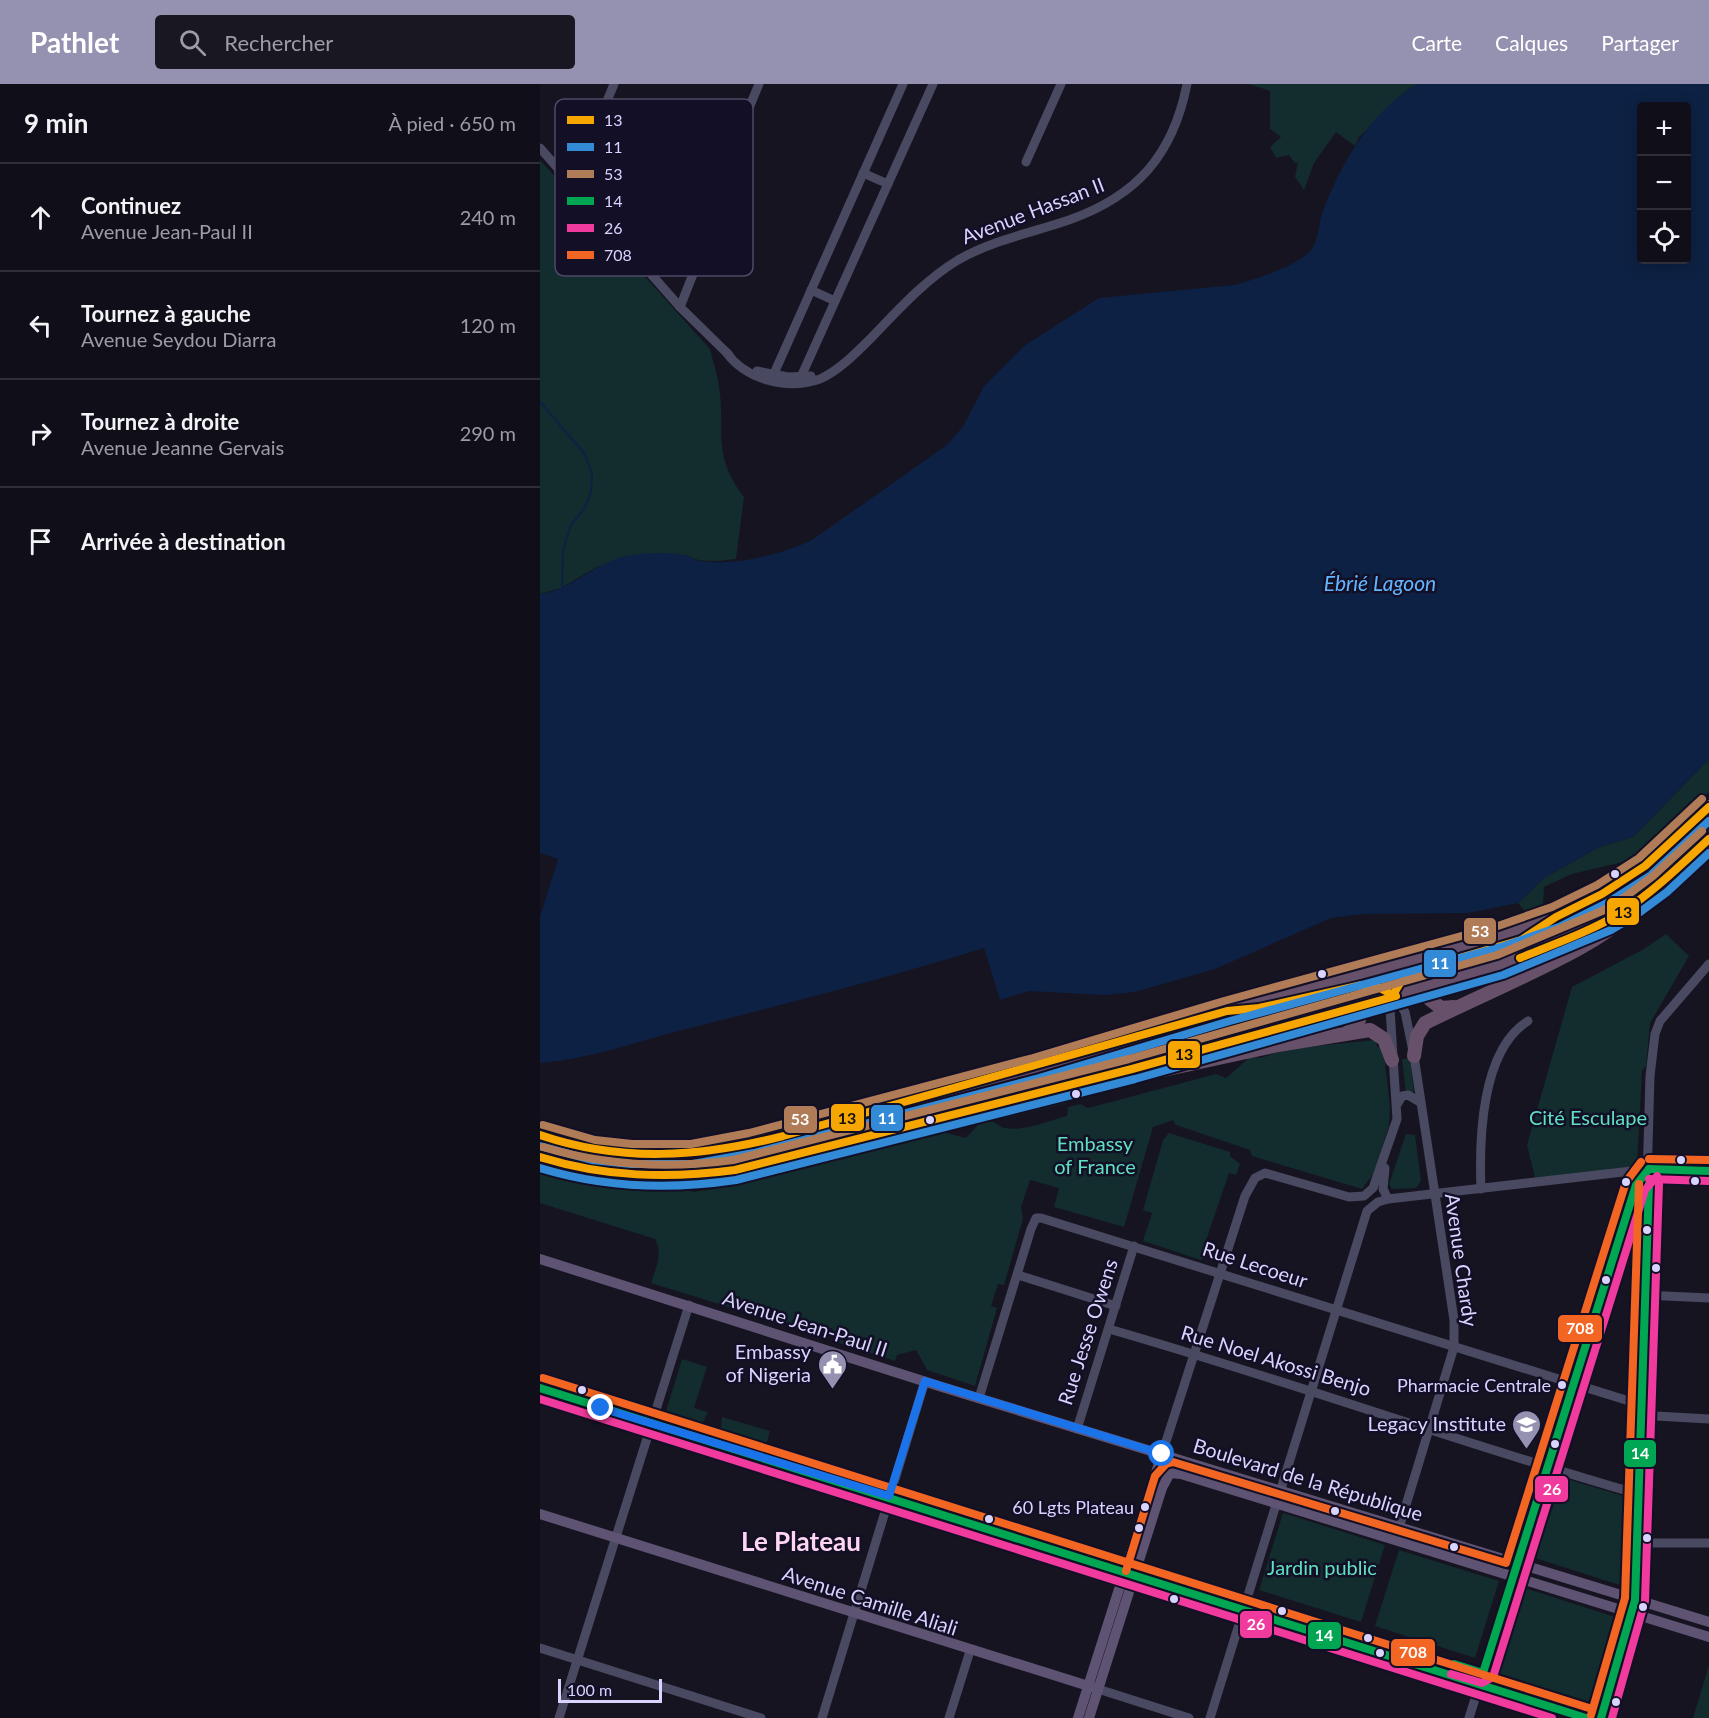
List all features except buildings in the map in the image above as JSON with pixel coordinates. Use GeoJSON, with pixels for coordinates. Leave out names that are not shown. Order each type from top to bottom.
{"type":"FeatureCollection","features":[{"type":"Feature","properties":{"kind":"highway"},"geometry":{"type":"LineString","coordinates":[[1227,1011],[1279,1004],[1340,989],[1372,986],[1393,995],[1407,976],[1438,963],[1521,940],[1556,917],[1602,894],[1645,866],[1709,807]]}},
{"type":"Feature","properties":{"kind":"highway"},"geometry":{"type":"LineString","coordinates":[[540,1157],[612,1175],[638,1178],[700,1176],[735,1170],[1132,1069],[1500,965],[1570,936],[1631,906],[1660,884],[1709,840]]}},
{"type":"Feature","properties":{"kind":"highway"},"geometry":{"type":"LineString","coordinates":[[1414,1056],[1417,1036],[1425,1023],[1579,948],[1609,929],[1667,884],[1709,840]]}},
{"type":"Feature","properties":{"kind":"highway"},"geometry":{"type":"LineString","coordinates":[[540,1135],[593,1150],[631,1154],[692,1154],[751,1143],[951,1091],[1227,1011],[1501,936],[1556,917]]}},
{"type":"Feature","properties":{"kind":"highway"},"geometry":{"type":"LineString","coordinates":[[1438,963],[1425,977],[1427,997],[1437,1006],[1447,1009],[1464,1004]]}},
{"type":"Feature","properties":{"kind":"highway"},"geometry":{"type":"LineString","coordinates":[[1340,989],[1353,995],[1360,1006],[1359,1020],[1348,1032]]}},
{"type":"Feature","properties":{"kind":"highway"},"geometry":{"type":"LineString","coordinates":[[1132,1069],[1163,1070],[1348,1032],[1370,1030],[1380,1034],[1392,1060]]}},
{"type":"Feature","properties":{"kind":"main road","name":"Avenue Jean-Paul II"},"geometry":{"type":"LineString","coordinates":[[540,1259],[1162,1454]]}},
{"type":"Feature","properties":{"kind":"main road"},"geometry":{"type":"LineString","coordinates":[[1162,1454],[1170,1473]]}},
{"type":"Feature","properties":{"kind":"main road","name":"Boulevard de la République"},"geometry":{"type":"LineString","coordinates":[[1089,1718],[1093,1688],[1124,1570],[1162,1454],[1709,1622]]}},
{"type":"Feature","properties":{"kind":"main road","name":"Boulevard de la République"},"geometry":{"type":"LineString","coordinates":[[1078,1718],[1093,1688],[1136,1574],[1162,1488],[1170,1473],[1276,1503],[1709,1637]]}},
{"type":"Feature","properties":{"kind":"main road","name":"Avenue Camille Aliali"},"geometry":{"type":"LineString","coordinates":[[540,1514],[1093,1688]]}},
{"type":"Feature","properties":{"kind":"street"},"geometry":{"type":"LineString","coordinates":[[608,99],[614,84]]}},
{"type":"Feature","properties":{"kind":"street"},"geometry":{"type":"LineString","coordinates":[[753,99],[759,84]]}},
{"type":"Feature","properties":{"kind":"street"},"geometry":{"type":"LineString","coordinates":[[772,378],[903,84]]}},
{"type":"Feature","properties":{"kind":"street"},"geometry":{"type":"LineString","coordinates":[[800,380],[933,84]]}},
{"type":"Feature","properties":{"kind":"street"},"geometry":{"type":"LineString","coordinates":[[1026,162],[1061,84]]}},
{"type":"Feature","properties":{"kind":"street","name":"Avenue Hassan II"},"geometry":{"type":"LineString","coordinates":[[654,276],[680,307],[726,352],[746,366],[772,378],[800,380],[831,372],[861,347],[920,288],[956,261],[996,242],[1097,208],[1139,181],[1168,143],[1178,122],[1187,84]]}},
{"type":"Feature","properties":{"kind":"street","name":"Avenue Hassan II"},"geometry":{"type":"LineString","coordinates":[[540,148],[555,166]]}},
{"type":"Feature","properties":{"kind":"street"},"geometry":{"type":"LineString","coordinates":[[863,173],[888,184]]}},
{"type":"Feature","properties":{"kind":"street"},"geometry":{"type":"LineString","coordinates":[[680,307],[692,276]]}},
{"type":"Feature","properties":{"kind":"street"},"geometry":{"type":"LineString","coordinates":[[811,290],[835,301]]}},
{"type":"Feature","properties":{"kind":"street"},"geometry":{"type":"LineString","coordinates":[[1601,1718],[1635,1600],[1650,1076],[1655,1034],[1668,1009],[1709,964]]}},
{"type":"Feature","properties":{"kind":"street"},"geometry":{"type":"LineString","coordinates":[[1349,1197],[1369,1193],[1395,1129],[1398,1103],[1392,1060],[1390,1009],[1393,995]]}},
{"type":"Feature","properties":{"kind":"street","name":"Avenue Chardy"},"geometry":{"type":"LineString","coordinates":[[1393,995],[1405,1012],[1414,1056],[1454,1320],[1454,1347],[1399,1528]]}},
{"type":"Feature","properties":{"kind":"street"},"geometry":{"type":"LineString","coordinates":[[1481,1189],[1481,1126],[1493,1075],[1510,1038],[1528,1021]]}},
{"type":"Feature","properties":{"kind":"street"},"geometry":{"type":"LineString","coordinates":[[1398,1103],[1402,1096],[1408,1095],[1420,1102]]}},
{"type":"Feature","properties":{"kind":"street"},"geometry":{"type":"LineString","coordinates":[[1388,1151],[1383,1189],[1388,1199]]}},
{"type":"Feature","properties":{"kind":"street"},"geometry":{"type":"LineString","coordinates":[[1469,1718],[1636,1185],[1649,1169]]}},
{"type":"Feature","properties":{"kind":"street"},"geometry":{"type":"LineString","coordinates":[[1210,1718],[1241,1608],[1367,1211],[1388,1199],[1649,1169],[1709,1171]]}},
{"type":"Feature","properties":{"kind":"street"},"geometry":{"type":"LineString","coordinates":[[1162,1454],[1218,1272],[1247,1190],[1259,1175],[1273,1174],[1349,1197],[1363,1203],[1367,1211]]}},
{"type":"Feature","properties":{"kind":"street","name":"Rue Lecoeur"},"geometry":{"type":"LineString","coordinates":[[979,1398],[1036,1218],[1134,1246],[1574,1383],[1629,1401],[1656,1416],[1709,1419]]}},
{"type":"Feature","properties":{"kind":"street"},"geometry":{"type":"LineString","coordinates":[[1626,1219],[1647,1222]]}},
{"type":"Feature","properties":{"kind":"street","name":"Rue Jesse Owens"},"geometry":{"type":"LineString","coordinates":[[1077,1429],[1134,1246]]}},
{"type":"Feature","properties":{"kind":"street"},"geometry":{"type":"LineString","coordinates":[[1018,1275],[1116,1306]]}},
{"type":"Feature","properties":{"kind":"street"},"geometry":{"type":"LineString","coordinates":[[1644,1295],[1709,1298]]}},
{"type":"Feature","properties":{"kind":"street"},"geometry":{"type":"LineString","coordinates":[[559,1718],[689,1305]]}},
{"type":"Feature","properties":{"kind":"street","name":"Rue Noel Akossi Benjo"},"geometry":{"type":"LineString","coordinates":[[1109,1329],[1311,1390],[1548,1468],[1638,1494]]}},
{"type":"Feature","properties":{"kind":"street"},"geometry":{"type":"LineString","coordinates":[[822,1718],[925,1381]]}},
{"type":"Feature","properties":{"kind":"street"},"geometry":{"type":"LineString","coordinates":[[540,1388],[1124,1570],[1586,1718]]}},
{"type":"Feature","properties":{"kind":"street"},"geometry":{"type":"LineString","coordinates":[[1636,1543],[1709,1544]]}},
{"type":"Feature","properties":{"kind":"street"},"geometry":{"type":"LineString","coordinates":[[540,1648],[761,1718]]}},
{"type":"Feature","properties":{"kind":"street"},"geometry":{"type":"LineString","coordinates":[[949,1718],[970,1651]]}},
{"type":"Feature","properties":{"kind":"street"},"geometry":{"type":"LineString","coordinates":[[1093,1688],[1189,1718]]}},
{"type":"Feature","properties":{"kind":"green space"},"geometry":{"type":"Polygon","coordinates":[[[1249,84],[1417,84],[1359,137],[1355,146],[1336,132],[1314,163],[1304,190],[1295,177],[1298,162],[1295,163],[1289,155],[1276,158],[1270,147],[1281,137],[1270,129],[1270,91],[1249,84]]]}},
{"type":"Feature","properties":{"kind":"green space"},"geometry":{"type":"Polygon","coordinates":[[[540,160],[555,177],[555,276],[644,276],[710,349],[721,402],[723,455],[734,482],[744,497],[736,559],[704,561],[685,555],[597,567],[561,588],[540,594],[540,160]]]}},
{"type":"Feature","properties":{"kind":"green space"},"geometry":{"type":"Polygon","coordinates":[[[1709,759],[1709,792],[1668,832],[1627,861],[1572,874],[1544,887],[1543,905],[1526,913],[1518,903],[1544,878],[1599,847],[1633,837],[1709,759]]]}},
{"type":"Feature","properties":{"kind":"green space"},"geometry":{"type":"Polygon","coordinates":[[[1709,819],[1709,831],[1633,898],[1579,928],[1501,959],[1499,953],[1606,904],[1652,872],[1709,819]]]}},
{"type":"Feature","properties":{"kind":"green space","name":"Cité Esculape"},"geometry":{"type":"Polygon","coordinates":[[[1666,934],[1689,956],[1650,1023],[1646,1066],[1642,1070],[1637,1166],[1535,1178],[1527,1145],[1572,987],[1644,949],[1666,934]]]}},
{"type":"Feature","properties":{"kind":"green space","name":"Embassy of France"},"geometry":{"type":"Polygon","coordinates":[[[1376,1040],[1377,1047],[1383,1046],[1390,1107],[1389,1126],[1374,1173],[1362,1189],[1252,1156],[1250,1150],[1176,1125],[1173,1120],[1153,1127],[1124,1227],[1054,1207],[1059,1188],[1030,1180],[1021,1207],[1023,1219],[1004,1285],[998,1284],[991,1306],[997,1308],[975,1386],[927,1370],[916,1350],[897,1355],[895,1361],[836,1342],[832,1328],[803,1328],[787,1323],[765,1305],[748,1313],[651,1283],[659,1256],[655,1239],[540,1203],[540,1167],[577,1178],[614,1184],[652,1188],[690,1188],[692,1192],[715,1189],[749,1174],[940,1123],[942,1132],[966,1138],[983,1119],[1005,1128],[1028,1127],[1067,1116],[1068,1107],[1080,1104],[1088,1108],[1216,1074],[1226,1078],[1250,1057],[1261,1058],[1285,1049],[1376,1040]]]}},
{"type":"Feature","properties":{"kind":"green space"},"geometry":{"type":"Polygon","coordinates":[[[1410,1058],[1414,1092],[1406,1093],[1402,1059],[1410,1058]]]}},
{"type":"Feature","properties":{"kind":"green space"},"geometry":{"type":"Polygon","coordinates":[[[1066,1097],[1067,1103],[1006,1118],[995,1113],[1066,1097]]]}},
{"type":"Feature","properties":{"kind":"green space"},"geometry":{"type":"Polygon","coordinates":[[[1169,1133],[1230,1152],[1230,1156],[1240,1164],[1236,1175],[1229,1173],[1202,1252],[1208,1255],[1201,1260],[1143,1241],[1152,1213],[1143,1210],[1163,1140],[1169,1133]]]}},
{"type":"Feature","properties":{"kind":"green space"},"geometry":{"type":"Polygon","coordinates":[[[1406,1134],[1415,1135],[1421,1181],[1416,1188],[1392,1189],[1389,1184],[1406,1134]]]}},
{"type":"Feature","properties":{"kind":"green space"},"geometry":{"type":"Polygon","coordinates":[[[682,1359],[707,1367],[694,1408],[708,1412],[703,1422],[707,1429],[714,1432],[721,1428],[722,1417],[770,1431],[765,1448],[664,1418],[682,1359]]]}},
{"type":"Feature","properties":{"kind":"green space"},"geometry":{"type":"Polygon","coordinates":[[[1563,1478],[1627,1497],[1626,1587],[1535,1558],[1563,1478]]]}},
{"type":"Feature","properties":{"kind":"green space","name":"Jardin public"},"geometry":{"type":"Polygon","coordinates":[[[1283,1513],[1385,1545],[1361,1622],[1259,1590],[1283,1513]]]}},
{"type":"Feature","properties":{"kind":"green space","name":"Jardin public"},"geometry":{"type":"Polygon","coordinates":[[[1399,1550],[1499,1581],[1475,1658],[1375,1626],[1399,1550]]]}},
{"type":"Feature","properties":{"kind":"green space"},"geometry":{"type":"Polygon","coordinates":[[[1522,1587],[1615,1617],[1587,1708],[1493,1678],[1522,1587]]]}},
{"type":"Feature","properties":{"kind":"green space"},"geometry":{"type":"Polygon","coordinates":[[[1709,1665],[1709,1718],[1693,1718],[1709,1665]]]}},
{"type":"Feature","properties":{"kind":"water","name":"Ébrié Lagoon"},"geometry":{"type":"Polygon","coordinates":[[[1417,84],[1709,84],[1709,759],[1633,837],[1599,847],[1544,878],[1518,903],[1468,913],[1362,914],[1331,918],[1215,969],[1135,992],[1104,995],[1029,991],[1000,1000],[984,948],[616,1049],[540,1063],[540,917],[558,859],[540,853],[540,594],[564,587],[608,562],[632,555],[671,553],[700,561],[742,561],[772,555],[812,540],[947,445],[964,425],[984,386],[1024,346],[1099,298],[1235,285],[1278,270],[1308,253],[1315,243],[1323,211],[1339,174],[1360,140],[1385,109],[1417,84]]]}},
{"type":"Feature","properties":{"kind":"waterway"},"geometry":{"type":"LineString","coordinates":[[540,402],[584,453],[592,473],[591,492],[584,509],[571,525],[563,550],[562,590]]}},
{"type":"Feature","properties":{"kind":"transit line","name":"53"},"geometry":{"type":"LineString","coordinates":[[543,1125],[595,1140],[632,1144],[691,1144],[749,1133],[1033,1058],[1224,1001],[1498,926],[1552,907],[1597,885],[1639,858],[1702,799]]}},
{"type":"Feature","properties":{"kind":"transit line","name":"13"},"geometry":{"type":"LineString","coordinates":[[540,1135],[601,1150],[631,1153],[662,1154],[722,1149],[783,1136],[1227,1011],[1259,1008],[1362,985],[1380,988],[1393,995],[1400,983],[1415,971],[1521,940],[1556,917],[1602,894],[1645,866],[1709,807]]}},
{"type":"Feature","properties":{"kind":"transit line","name":"11"},"geometry":{"type":"LineString","coordinates":[[540,1146],[592,1160],[631,1164],[693,1164],[754,1153],[1039,1078],[1230,1021],[1504,946],[1559,927],[1607,903],[1651,875],[1709,821]]}},
{"type":"Feature","properties":{"kind":"transit line","name":"53"},"geometry":{"type":"LineString","coordinates":[[543,1147],[590,1158],[637,1164],[661,1165],[733,1160],[1129,1059],[1497,955],[1602,911],[1653,876],[1702,831]]}},
{"type":"Feature","properties":{"kind":"transit line","name":"13"},"geometry":{"type":"LineString","coordinates":[[1520,958],[1584,932],[1621,913],[1656,887],[1709,839]]}},
{"type":"Feature","properties":{"kind":"transit line","name":"11"},"geometry":{"type":"LineString","coordinates":[[540,1168],[589,1180],[637,1185],[686,1185],[736,1180],[1135,1079],[1503,975],[1611,930],[1667,892],[1709,853]]}},
{"type":"Feature","properties":{"kind":"transit line","name":"13"},"geometry":{"type":"LineString","coordinates":[[540,1157],[588,1169],[637,1174],[685,1175],[735,1170],[1132,1069],[1396,996]]}},
{"type":"Feature","properties":{"kind":"transit line","name":"708"},"geometry":{"type":"LineString","coordinates":[[1649,1159],[1709,1160]]}},
{"type":"Feature","properties":{"kind":"transit line","name":"708"},"geometry":{"type":"LineString","coordinates":[[1126,1571],[1155,1476],[1166,1464],[1173,1462],[1506,1563],[1626,1182],[1641,1162]]}},
{"type":"Feature","properties":{"kind":"transit line","name":"14"},"geometry":{"type":"LineString","coordinates":[[1649,1169],[1709,1171]]}},
{"type":"Feature","properties":{"kind":"transit line","name":"14"},"geometry":{"type":"LineString","coordinates":[[1454,1664],[1483,1673],[1636,1185],[1649,1169]]}},
{"type":"Feature","properties":{"kind":"transit line","name":"26"},"geometry":{"type":"LineString","coordinates":[[1451,1674],[1482,1683],[1493,1677],[1645,1190],[1657,1176]]}},
{"type":"Feature","properties":{"kind":"transit line","name":"26"},"geometry":{"type":"LineString","coordinates":[[1649,1179],[1709,1181]]}},
{"type":"Feature","properties":{"kind":"transit line","name":"708"},"geometry":{"type":"LineString","coordinates":[[1591,1715],[1625,1598],[1639,1184]]}},
{"type":"Feature","properties":{"kind":"transit line","name":"14"},"geometry":{"type":"LineString","coordinates":[[1601,1718],[1635,1600],[1649,1184]]}},
{"type":"Feature","properties":{"kind":"transit line","name":"26"},"geometry":{"type":"LineString","coordinates":[[1612,1718],[1645,1601],[1659,1184]]}},
{"type":"Feature","properties":{"kind":"transit line","name":"708"},"geometry":{"type":"LineString","coordinates":[[543,1378],[1589,1708]]}},
{"type":"Feature","properties":{"kind":"transit line","name":"14"},"geometry":{"type":"LineString","coordinates":[[540,1388],[1586,1718]]}},
{"type":"Feature","properties":{"kind":"transit line","name":"26"},"geometry":{"type":"LineString","coordinates":[[540,1399],[1552,1718]]}},
{"type":"Feature","properties":{"kind":"place","name":"Pharmacie Centrale"},"geometry":{"type":"Point","coordinates":[1562,1385]}},
{"type":"Feature","properties":{"kind":"place","name":"Embassy of Nigeria"},"geometry":{"type":"Point","coordinates":[832,1390]}},
{"type":"Feature","properties":{"kind":"place","name":"Legacy Institute"},"geometry":{"type":"Point","coordinates":[1527,1450]}},
{"type":"Feature","properties":{"kind":"place","name":"60 Lgts Plateau"},"geometry":{"type":"Point","coordinates":[1145,1507]}},
{"type":"Feature","properties":{"kind":"district","name":"Le Plateau"},"geometry":{"type":"Point","coordinates":[801,1542]}},
{"type":"Feature","properties":{"kind":"route"},"geometry":{"type":"LineString","coordinates":[[601,1408],[889,1496],[925,1381],[1162,1454]]}}]}
